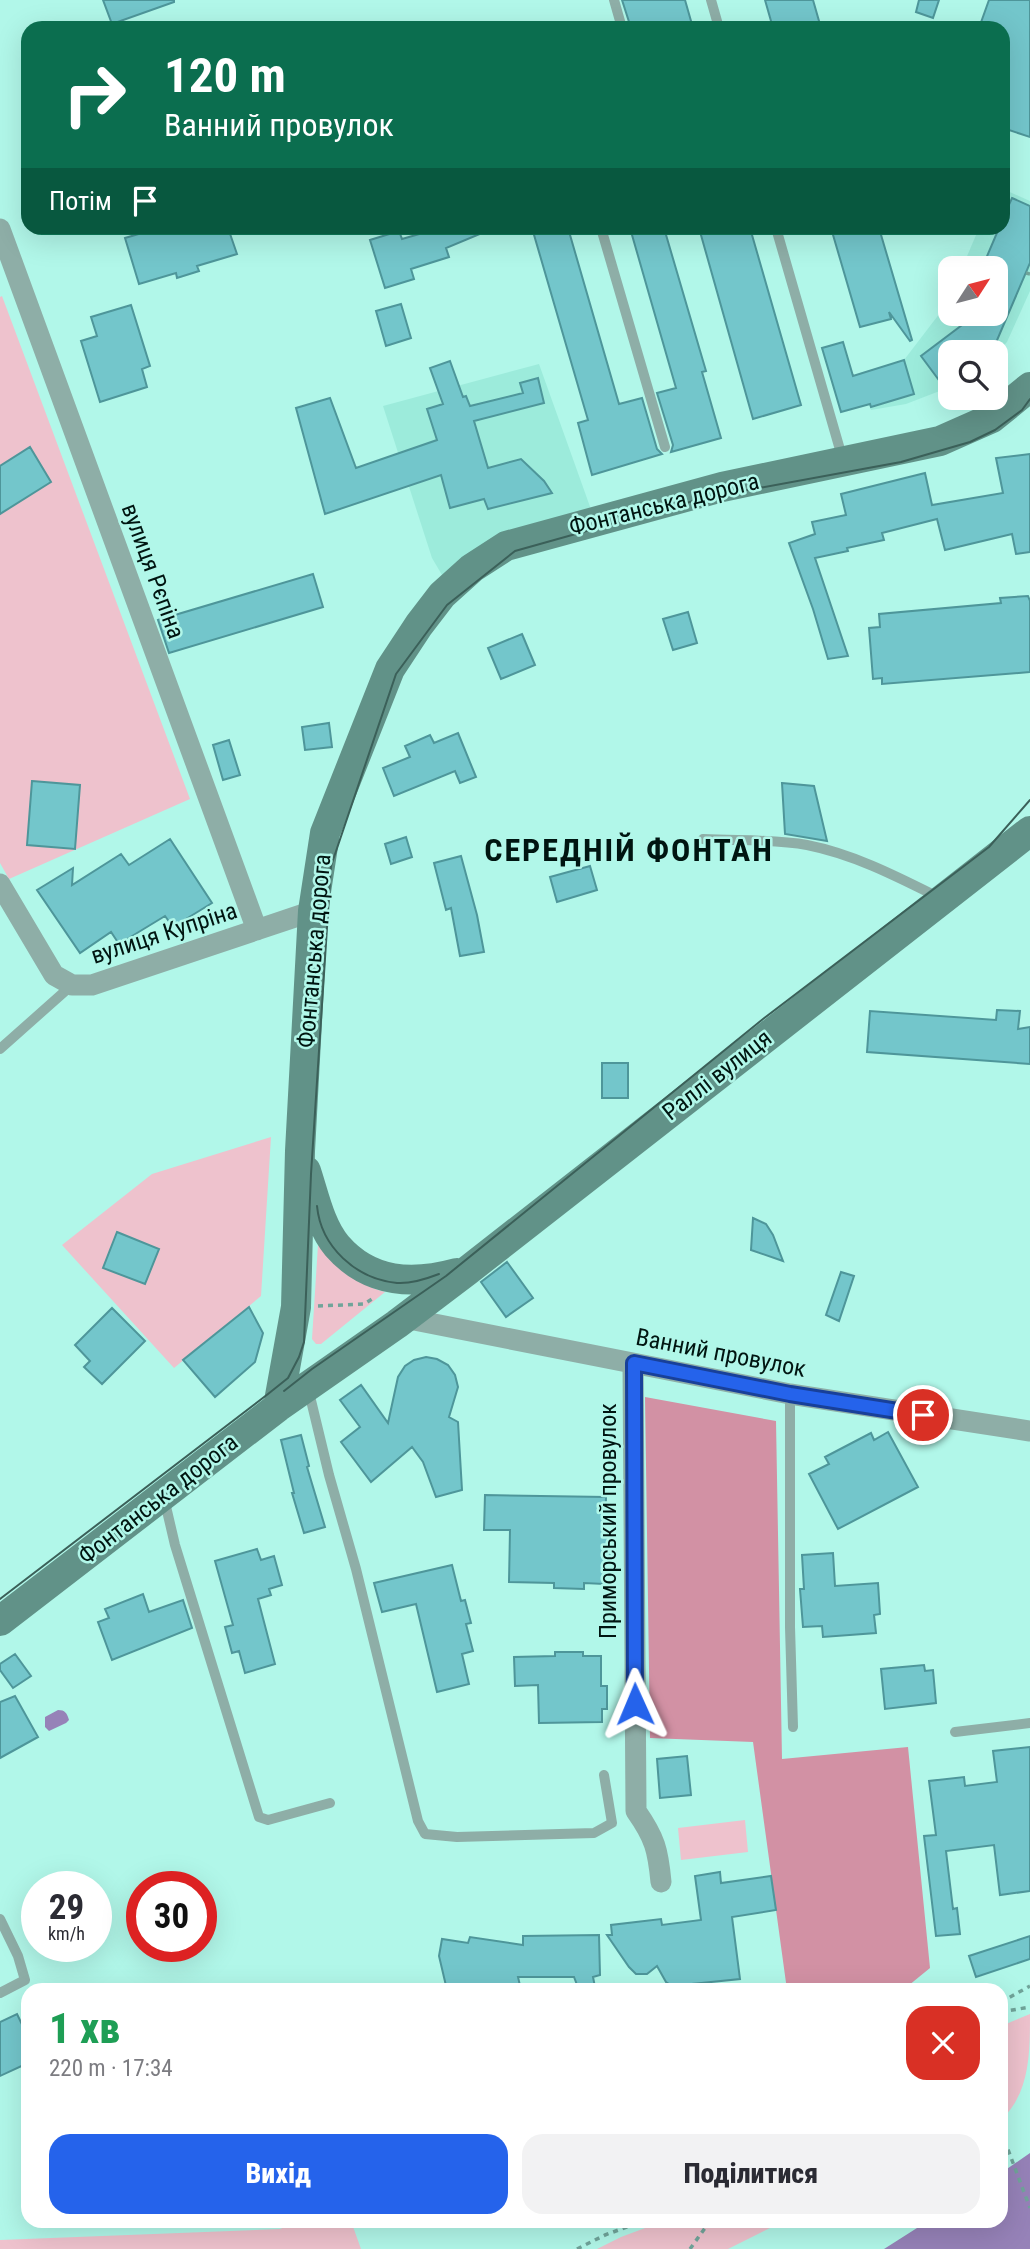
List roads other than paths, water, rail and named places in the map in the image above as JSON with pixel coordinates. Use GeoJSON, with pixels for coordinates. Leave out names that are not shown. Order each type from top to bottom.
{"type":"FeatureCollection","features":[{"type":"Feature","properties":{"kind":"main road","name":"Фонтанська дорога"},"geometry":{"type":"LineString","coordinates":[[0,1621],[278,1407],[296,1307],[300,1151],[313,911],[325,833],[390,669],[442,595],[472,568],[506,546],[722,487],[940,441],[992,418],[1030,387]]}},
{"type":"Feature","properties":{"kind":"main road","name":"Раллі вулиця"},"geometry":{"type":"LineString","coordinates":[[278,1407],[467,1271],[1030,831]]}},
{"type":"Feature","properties":{"kind":"main road"},"geometry":{"type":"LineString","coordinates":[[300,1151],[323,1222],[337,1246],[370,1273],[411,1281],[429,1280],[467,1271]]}},
{"type":"Feature","properties":{"kind":"street","name":"вулиця Рєпіна"},"geometry":{"type":"LineString","coordinates":[[0,229],[257,930]]}},
{"type":"Feature","properties":{"kind":"street","name":"вулиця Купріна"},"geometry":{"type":"LineString","coordinates":[[1,889],[54,975],[72,985],[92,985],[313,911]]}},
{"type":"Feature","properties":{"kind":"street","name":"Ванний провулок"},"geometry":{"type":"LineString","coordinates":[[404,1318],[790,1394],[1030,1431]]}},
{"type":"Feature","properties":{"kind":"street","name":"Приморський провулок"},"geometry":{"type":"LineString","coordinates":[[634,1363],[636,1811],[658,1850],[661,1882]]}},
{"type":"Feature","properties":{"kind":"lane"},"geometry":{"type":"LineString","coordinates":[[614,0],[620,21]]}},
{"type":"Feature","properties":{"kind":"lane"},"geometry":{"type":"LineString","coordinates":[[711,0],[717,21]]}},
{"type":"Feature","properties":{"kind":"lane"},"geometry":{"type":"LineString","coordinates":[[603,235],[665,447]]}},
{"type":"Feature","properties":{"kind":"lane"},"geometry":{"type":"LineString","coordinates":[[778,235],[843,461]]}},
{"type":"Feature","properties":{"kind":"lane"},"geometry":{"type":"LineString","coordinates":[[703,839],[805,845],[842,853],[901,878],[943,900]]}},
{"type":"Feature","properties":{"kind":"lane"},"geometry":{"type":"LineString","coordinates":[[0,1049],[72,985]]}},
{"type":"Feature","properties":{"kind":"lane"},"geometry":{"type":"LineString","coordinates":[[308,1386],[418,1821],[425,1834],[457,1837],[594,1833],[612,1823],[604,1775]]}},
{"type":"Feature","properties":{"kind":"lane"},"geometry":{"type":"LineString","coordinates":[[790,1394],[789,1614],[793,1727]]}},
{"type":"Feature","properties":{"kind":"lane"},"geometry":{"type":"LineString","coordinates":[[163,1495],[174,1545],[259,1817],[268,1820],[330,1803]]}},
{"type":"Feature","properties":{"kind":"lane"},"geometry":{"type":"LineString","coordinates":[[955,1732],[1030,1723]]}},
{"type":"Feature","properties":{"kind":"lane"},"geometry":{"type":"LineString","coordinates":[[0,1919],[18,1956],[25,1980],[0,1993]]}},
{"type":"Feature","properties":{"kind":"tram line"},"geometry":{"type":"LineString","coordinates":[[0,1599],[288,1378],[299,1357],[304,1342],[311,1174],[331,866],[396,674],[447,605],[515,551],[704,498],[901,462],[970,442],[995,430],[1022,410],[1030,399]]}},
{"type":"Feature","properties":{"kind":"tram line"},"geometry":{"type":"LineString","coordinates":[[284,1391],[446,1276],[763,1019],[989,847],[1030,800]]}},
{"type":"Feature","properties":{"kind":"tram line"},"geometry":{"type":"LineString","coordinates":[[317,1206],[325,1235],[333,1247],[355,1268],[368,1275],[397,1283],[418,1281],[439,1274]]}},
{"type":"Feature","properties":{"kind":"district","name":"СЕРЕДНІЙ ФОНТАН"},"geometry":{"type":"Point","coordinates":[629,850]}}]}
